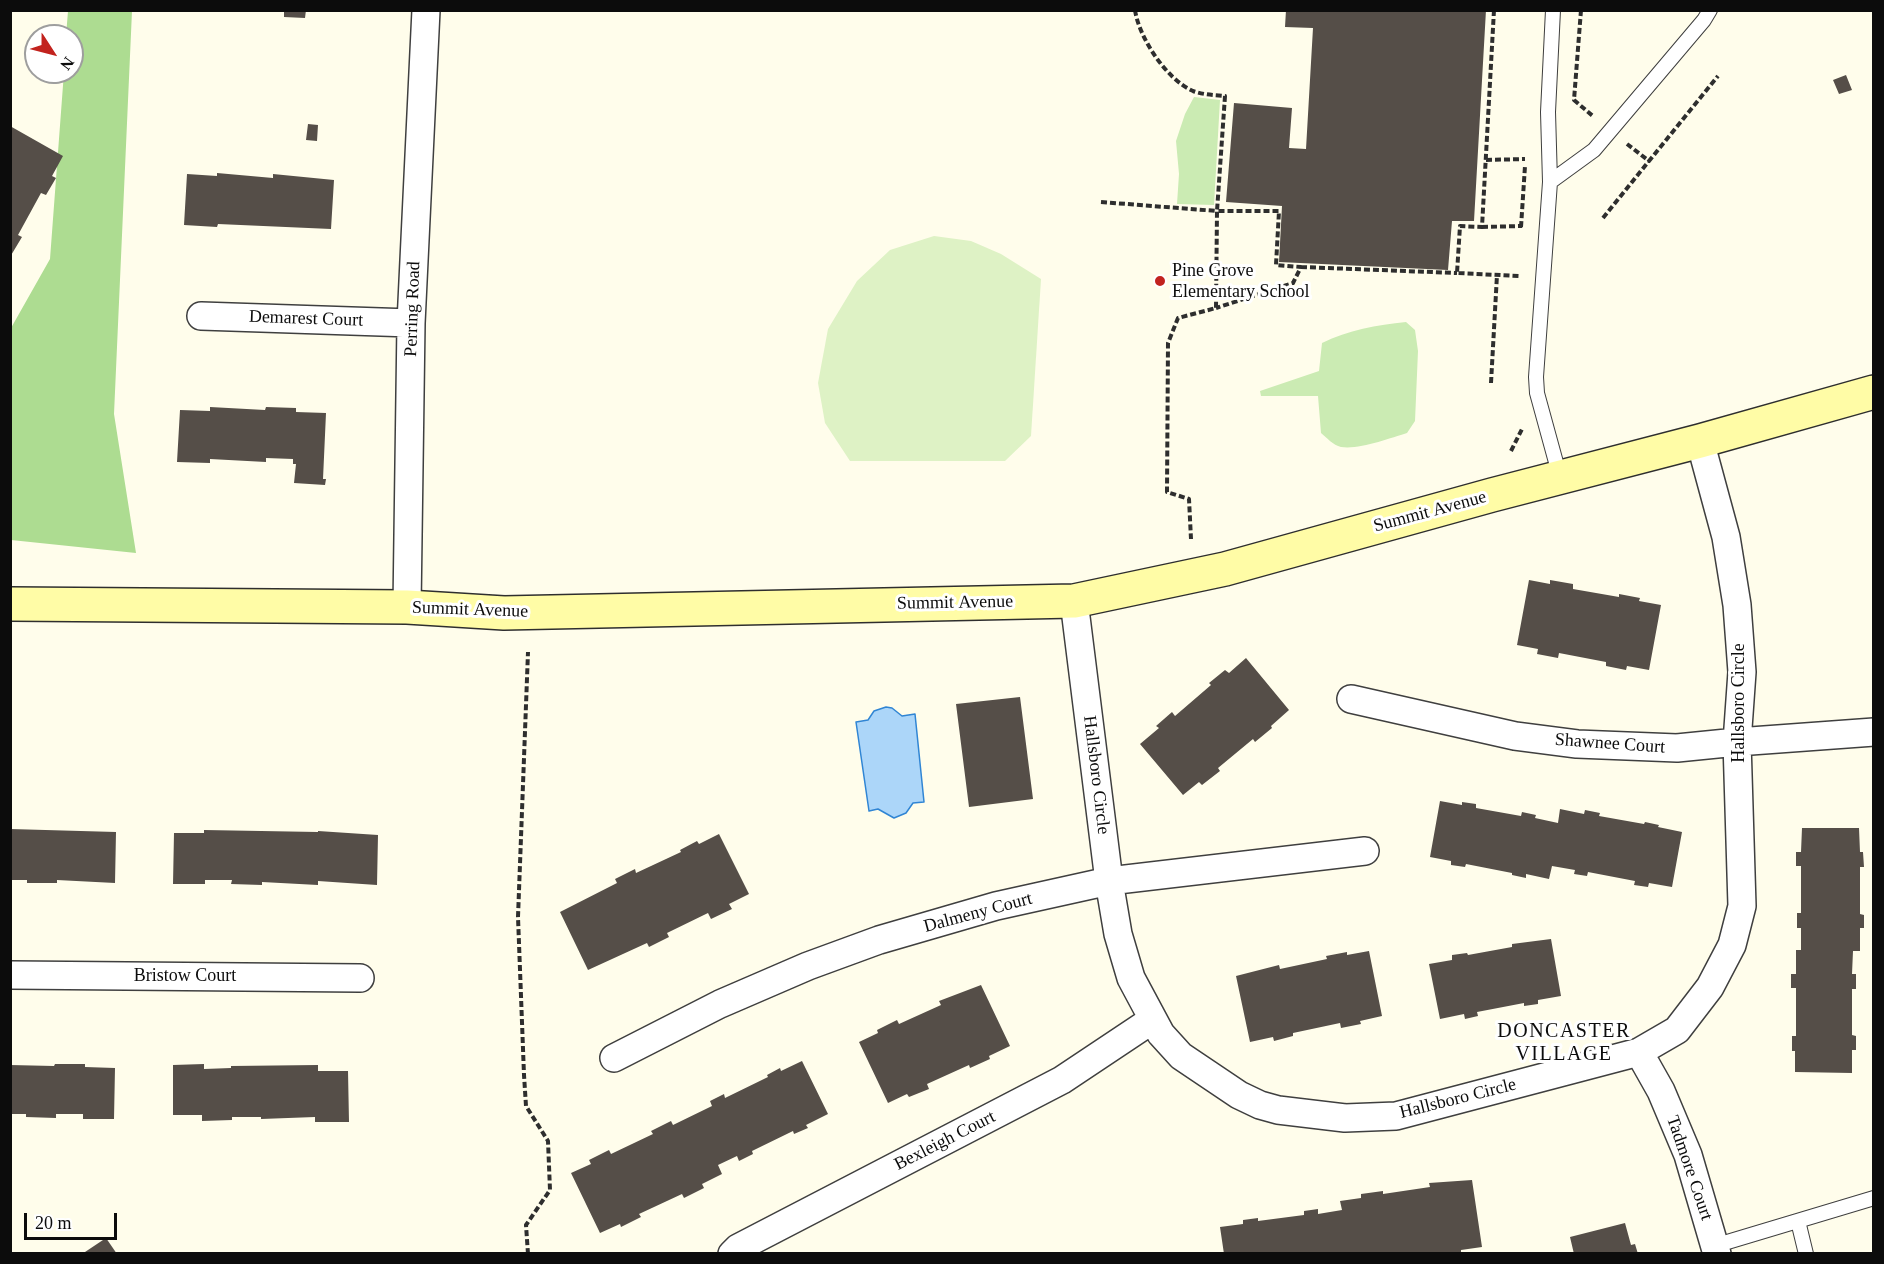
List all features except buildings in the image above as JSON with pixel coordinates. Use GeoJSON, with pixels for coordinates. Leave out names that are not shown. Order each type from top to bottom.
{"type":"FeatureCollection","features":[{"type":"Feature","properties":{"kind":"street","name":"Perring Road"},"geometry":{"type":"LineString","coordinates":[[407,607],[411,322],[426,10]]}},
{"type":"Feature","properties":{"kind":"street","name":"Demarest Court"},"geometry":{"type":"LineString","coordinates":[[201,316],[411,322]]}},
{"type":"Feature","properties":{"kind":"street","name":"Summit Avenue"},"geometry":{"type":"LineString","coordinates":[[10,604],[407,607],[504,613],[1074,600],[1225,569],[1874,392]]}},
{"type":"Feature","properties":{"kind":"street","name":"Hallsboro Circle"},"geometry":{"type":"LineString","coordinates":[[1074,600],[1109,881],[1118,934],[1131,978],[1152,1020],[1181,1056],[1239,1095],[1260,1105],[1278,1110],[1345,1118],[1396,1116],[1639,1052],[1677,1030],[1710,987],[1732,945],[1742,906],[1737,742],[1742,672],[1737,605],[1726,537],[1700,441]]}},
{"type":"Feature","properties":{"kind":"street","name":"Shawnee Court"},"geometry":{"type":"LineString","coordinates":[[1351,699],[1515,736],[1577,744],[1677,748],[1874,732]]}},
{"type":"Feature","properties":{"kind":"street","name":"Dalmeny Court"},"geometry":{"type":"LineString","coordinates":[[614,1059],[720,1004],[808,966],[879,939],[996,906],[1109,881],[1365,851]]}},
{"type":"Feature","properties":{"kind":"street","name":"Bristow Court"},"geometry":{"type":"LineString","coordinates":[[10,975],[360,978]]}},
{"type":"Feature","properties":{"kind":"street","name":"Bexleigh Court"},"geometry":{"type":"LineString","coordinates":[[732,1254],[738,1248],[1062,1080],[1152,1020]]}},
{"type":"Feature","properties":{"kind":"street","name":"Tadmore Court"},"geometry":{"type":"LineString","coordinates":[[1639,1052],[1661,1091],[1688,1155],[1716,1250]]}},
{"type":"Feature","properties":{"kind":"lane"},"geometry":{"type":"LineString","coordinates":[[1554,10],[1548,112],[1550,182],[1536,377],[1537,393],[1560,477]]}},
{"type":"Feature","properties":{"kind":"lane"},"geometry":{"type":"LineString","coordinates":[[1550,182],[1594,150],[1710,10]]}},
{"type":"Feature","properties":{"kind":"lane"},"geometry":{"type":"LineString","coordinates":[[1716,1250],[1798,1221],[1874,1198]]}},
{"type":"Feature","properties":{"kind":"lane"},"geometry":{"type":"LineString","coordinates":[[1798,1221],[1806,1254]]}},
{"type":"Feature","properties":{"kind":"path"},"geometry":{"type":"LineString","coordinates":[[1135,10],[1142,36],[1178,81],[1200,93],[1225,96],[1217,211],[1216,308]]}},
{"type":"Feature","properties":{"kind":"path"},"geometry":{"type":"LineString","coordinates":[[1482,227],[1494,10]]}},
{"type":"Feature","properties":{"kind":"path"},"geometry":{"type":"LineString","coordinates":[[1486,160],[1525,159],[1521,236]]}},
{"type":"Feature","properties":{"kind":"path"},"geometry":{"type":"LineString","coordinates":[[1603,218],[1649,161]]}},
{"type":"Feature","properties":{"kind":"path"},"geometry":{"type":"LineString","coordinates":[[1101,201],[1217,211],[1279,211],[1276,265],[1519,276],[1519,266]]}},
{"type":"Feature","properties":{"kind":"path"},"geometry":{"type":"LineString","coordinates":[[1457,273],[1460,226],[1522,226]]}},
{"type":"Feature","properties":{"kind":"path"},"geometry":{"type":"LineString","coordinates":[[1191,539],[1189,499],[1167,492],[1168,343],[1178,318],[1293,284],[1301,267]]}},
{"type":"Feature","properties":{"kind":"path"},"geometry":{"type":"LineString","coordinates":[[1491,383],[1497,275]]}},
{"type":"Feature","properties":{"kind":"path"},"geometry":{"type":"LineString","coordinates":[[528,652],[518,916],[524,1075],[526,1106],[548,1141],[550,1190],[526,1225],[528,1254]]}},
{"type":"Feature","properties":{"kind":"green space"},"geometry":{"type":"Polygon","coordinates":[[[68,11],[132,11],[114,414],[136,553],[11,540],[11,328],[50,259],[63,84],[84,84],[84,24],[67,24],[68,11]]]}},
{"type":"Feature","properties":{"kind":"green space"},"geometry":{"type":"Polygon","coordinates":[[[1194,97],[1220,100],[1214,205],[1177,204],[1179,174],[1176,141],[1185,114],[1194,97]]]}},
{"type":"Feature","properties":{"kind":"green space"},"geometry":{"type":"Polygon","coordinates":[[[934,236],[971,241],[1001,254],[1041,279],[1031,436],[1005,461],[850,461],[825,423],[818,383],[828,329],[857,281],[890,250],[934,236]]]}},
{"type":"Feature","properties":{"kind":"green space"},"geometry":{"type":"Polygon","coordinates":[[[1406,322],[1415,330],[1418,351],[1415,421],[1407,433],[1365,445],[1341,447],[1321,433],[1318,396],[1261,396],[1260,391],[1319,371],[1322,343],[1363,329],[1406,322]]]}},
{"type":"Feature","properties":{"kind":"water"},"geometry":{"type":"Polygon","coordinates":[[[886,707],[892,708],[902,716],[915,714],[924,802],[913,803],[906,813],[894,818],[878,809],[869,811],[856,722],[868,720],[874,711],[886,707]]]}},
{"type":"Feature","properties":{"kind":"place","name":"Pine Grove Elementary School"},"geometry":{"type":"Point","coordinates":[1160,281]}},
{"type":"Feature","properties":{"kind":"district","name":"DONCASTER VILLAGE"},"geometry":{"type":"Point","coordinates":[1564,1044]}}]}
